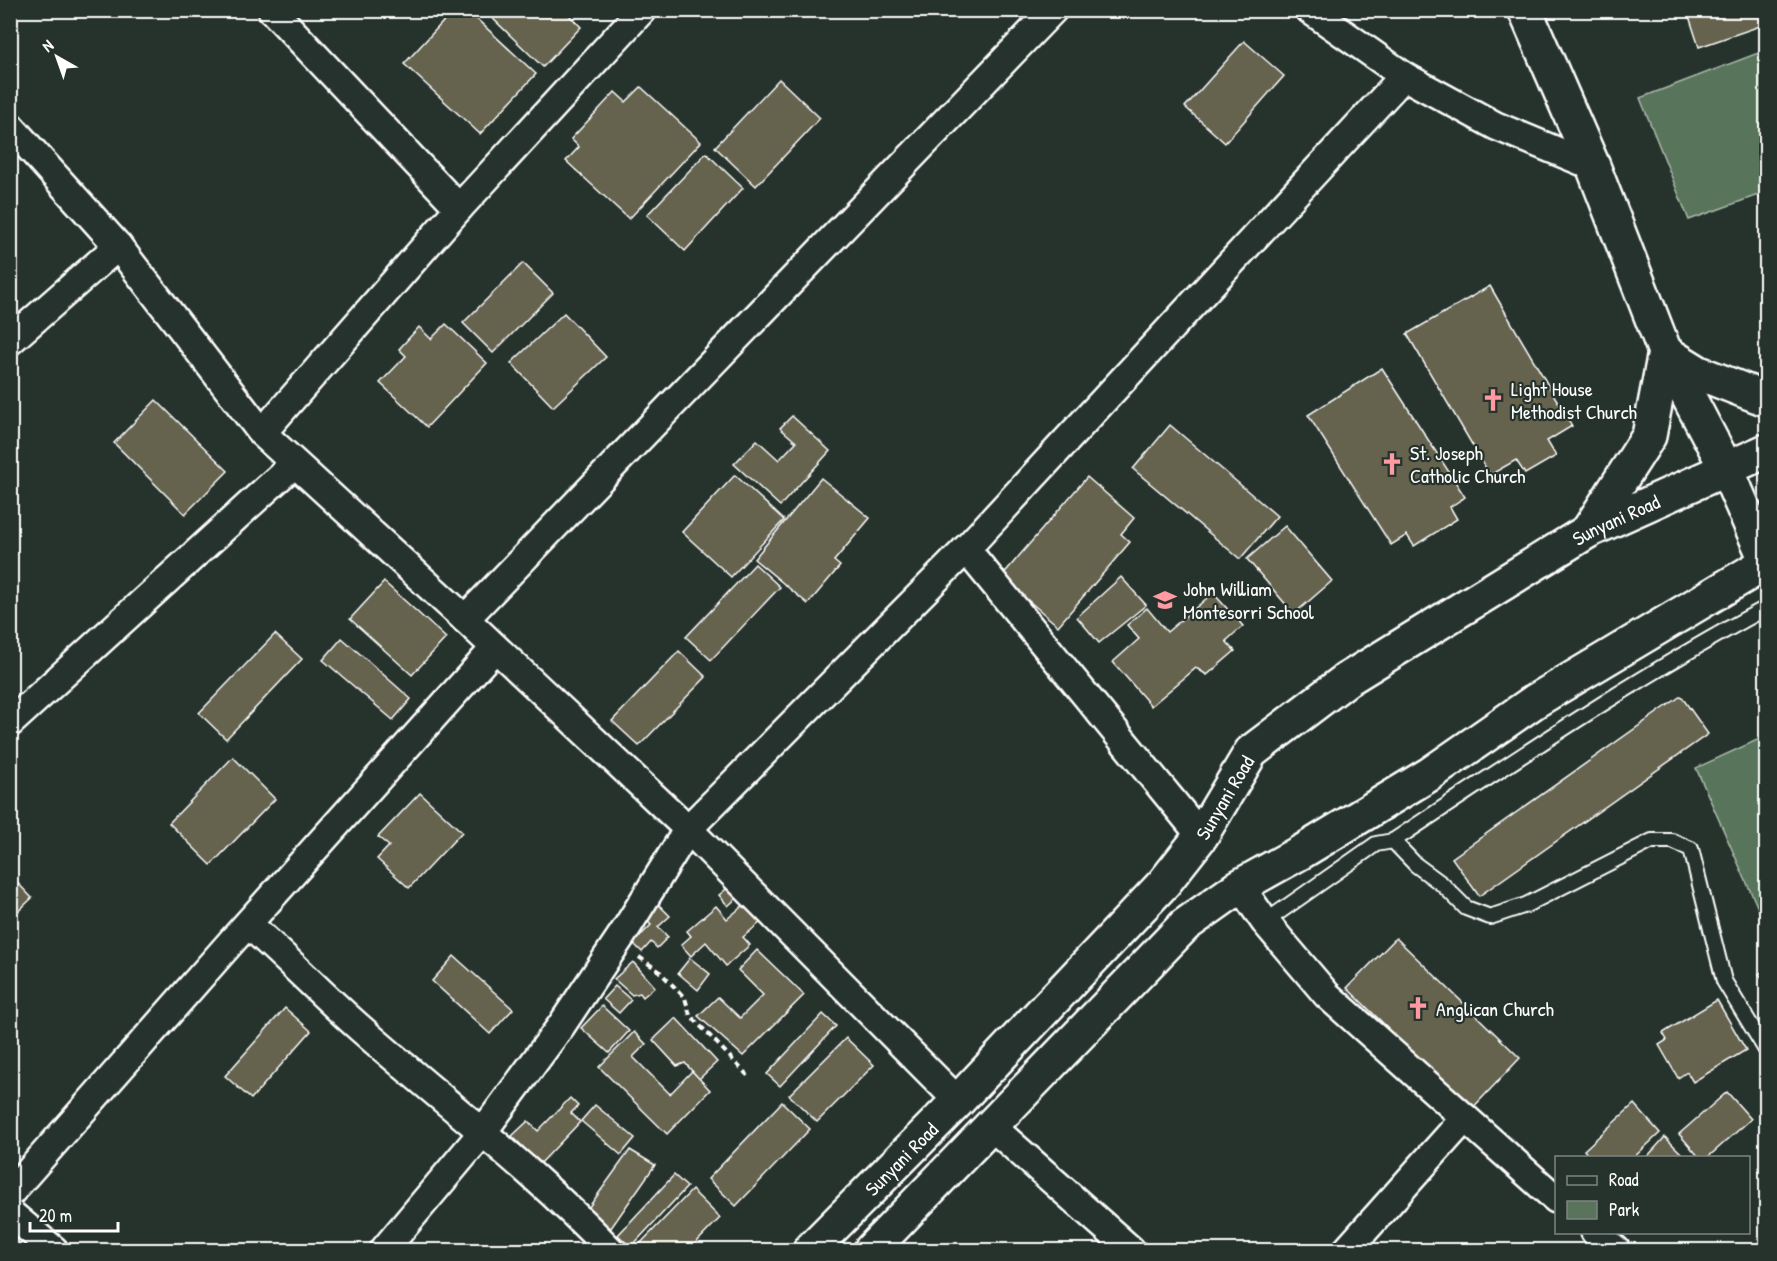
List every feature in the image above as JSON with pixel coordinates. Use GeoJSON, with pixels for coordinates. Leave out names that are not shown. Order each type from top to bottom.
{"type":"FeatureCollection","features":[{"type":"Feature","properties":{"kind":"main road"},"geometry":{"type":"LineString","coordinates":[[871,1251],[1185,925],[1240,886],[1303,851],[1430,774],[1535,701],[1767,561],[1726,468],[1665,352],[1593,166],[1525,10]]}},
{"type":"Feature","properties":{"kind":"main road"},"geometry":{"type":"LineString","coordinates":[[1665,352],[1699,373],[1767,399]]}},
{"type":"Feature","properties":{"kind":"main road"},"geometry":{"type":"LineString","coordinates":[[1588,531],[1649,436],[1665,352]]}},
{"type":"Feature","properties":{"kind":"main road","name":"Sunyani Road"},"geometry":{"type":"LineString","coordinates":[[810,1251],[958,1101],[1164,883],[1201,836],[1251,752],[1347,680],[1588,531],[1767,451]]}},
{"type":"Feature","properties":{"kind":"street"},"geometry":{"type":"LineString","coordinates":[[272,10],[459,208]]}},
{"type":"Feature","properties":{"kind":"street"},"geometry":{"type":"LineString","coordinates":[[262,433],[459,208],[642,10]]}},
{"type":"Feature","properties":{"kind":"street"},"geometry":{"type":"LineString","coordinates":[[465,619],[1053,10]]}},
{"type":"Feature","properties":{"kind":"street"},"geometry":{"type":"LineString","coordinates":[[1310,10],[1404,76],[1496,126],[1593,166]]}},
{"type":"Feature","properties":{"kind":"street"},"geometry":{"type":"LineString","coordinates":[[384,1251],[482,1133],[561,1026],[688,829],[966,549],[1404,76]]}},
{"type":"Feature","properties":{"kind":"street"},"geometry":{"type":"LineString","coordinates":[[10,126],[118,246],[262,433],[465,619],[688,829],[958,1101]]}},
{"type":"Feature","properties":{"kind":"street"},"geometry":{"type":"LineString","coordinates":[[10,341],[118,246]]}},
{"type":"Feature","properties":{"kind":"street"},"geometry":{"type":"LineString","coordinates":[[14,713],[294,464]]}},
{"type":"Feature","properties":{"kind":"street"},"geometry":{"type":"LineString","coordinates":[[966,549],[1201,836]]}},
{"type":"Feature","properties":{"kind":"street"},"geometry":{"type":"LineString","coordinates":[[10,1193],[495,648]]}},
{"type":"Feature","properties":{"kind":"street"},"geometry":{"type":"LineString","coordinates":[[1240,886],[1265,922],[1327,995],[1555,1196]]}},
{"type":"Feature","properties":{"kind":"street"},"geometry":{"type":"LineString","coordinates":[[248,924],[359,1027],[565,1207],[610,1251]]}},
{"type":"Feature","properties":{"kind":"street"},"geometry":{"type":"LineString","coordinates":[[1347,1251],[1465,1118]]}},
{"type":"Feature","properties":{"kind":"street"},"geometry":{"type":"LineString","coordinates":[[991,1126],[1131,1251]]}},
{"type":"Feature","properties":{"kind":"street"},"geometry":{"type":"LineString","coordinates":[[14,1223],[54,1251]]}},
{"type":"Feature","properties":{"kind":"street"},"geometry":{"type":"LineString","coordinates":[[1596,1234],[1616,1251]]}},
{"type":"Feature","properties":{"kind":"lane"},"geometry":{"type":"LineString","coordinates":[[1265,922],[1376,844],[1393,841],[1699,644],[1767,608]]}},
{"type":"Feature","properties":{"kind":"lane"},"geometry":{"type":"LineString","coordinates":[[1393,841],[1416,865],[1442,884],[1466,908],[1490,916],[1526,905],[1652,841],[1672,841],[1691,849],[1724,981],[1767,1050]]}},
{"type":"Feature","properties":{"kind":"path"},"geometry":{"type":"LineString","coordinates":[[614,946],[640,958],[659,971],[685,998],[690,1015],[750,1078]]}},
{"type":"Feature","properties":{"kind":"green space"},"geometry":{"type":"Polygon","coordinates":[[[1766,50],[1766,215],[1758,195],[1689,220],[1640,98],[1766,50]]]}},
{"type":"Feature","properties":{"kind":"green space"},"geometry":{"type":"Polygon","coordinates":[[[1766,736],[1766,923],[1765,924],[1696,768],[1766,736]]]}},
{"type":"Feature","properties":{"kind":"building"},"geometry":{"type":"Polygon","coordinates":[[[454,10],[467,10],[536,74],[480,134],[404,64],[454,10]]]}},
{"type":"Feature","properties":{"kind":"building"},"geometry":{"type":"Polygon","coordinates":[[[484,10],[564,10],[581,27],[543,67],[484,10]]]}},
{"type":"Feature","properties":{"kind":"building"},"geometry":{"type":"Polygon","coordinates":[[[1687,10],[1766,10],[1766,24],[1699,47],[1687,10]]]}},
{"type":"Feature","properties":{"kind":"building"},"geometry":{"type":"Polygon","coordinates":[[[1244,41],[1284,76],[1225,143],[1185,107],[1244,41]]]}},
{"type":"Feature","properties":{"kind":"building"},"geometry":{"type":"Polygon","coordinates":[[[779,79],[820,118],[756,186],[715,147],[779,79]]]}},
{"type":"Feature","properties":{"kind":"building"},"geometry":{"type":"Polygon","coordinates":[[[641,87],[701,142],[629,219],[566,161],[579,147],[571,139],[615,92],[626,102],[641,87]]]}},
{"type":"Feature","properties":{"kind":"building"},"geometry":{"type":"Polygon","coordinates":[[[706,153],[743,188],[685,251],[647,215],[706,153]]]}},
{"type":"Feature","properties":{"kind":"building"},"geometry":{"type":"Polygon","coordinates":[[[523,263],[553,293],[493,353],[463,323],[523,263]]]}},
{"type":"Feature","properties":{"kind":"building"},"geometry":{"type":"Polygon","coordinates":[[[1490,286],[1572,426],[1547,441],[1556,456],[1525,474],[1516,460],[1490,475],[1407,334],[1490,286]]]}},
{"type":"Feature","properties":{"kind":"building"},"geometry":{"type":"Polygon","coordinates":[[[564,313],[606,357],[553,407],[511,363],[564,313]]]}},
{"type":"Feature","properties":{"kind":"building"},"geometry":{"type":"Polygon","coordinates":[[[446,324],[487,363],[427,427],[380,383],[406,356],[399,349],[419,327],[431,339],[446,324]]]}},
{"type":"Feature","properties":{"kind":"building"},"geometry":{"type":"Polygon","coordinates":[[[1382,368],[1465,497],[1450,507],[1457,519],[1414,546],[1407,535],[1391,545],[1308,415],[1382,368]]]}},
{"type":"Feature","properties":{"kind":"building"},"geometry":{"type":"Polygon","coordinates":[[[156,400],[228,471],[185,514],[114,443],[156,400]]]}},
{"type":"Feature","properties":{"kind":"building"},"geometry":{"type":"Polygon","coordinates":[[[792,416],[830,451],[780,506],[734,464],[757,440],[779,460],[796,442],[780,428],[792,416]]]}},
{"type":"Feature","properties":{"kind":"building"},"geometry":{"type":"Polygon","coordinates":[[[1170,425],[1277,516],[1240,559],[1133,469],[1170,425]]]}},
{"type":"Feature","properties":{"kind":"building"},"geometry":{"type":"Polygon","coordinates":[[[735,475],[784,520],[731,577],[682,532],[735,475]]]}},
{"type":"Feature","properties":{"kind":"building"},"geometry":{"type":"Polygon","coordinates":[[[1087,477],[1134,518],[1121,534],[1130,542],[1058,626],[1001,577],[1087,477]]]}},
{"type":"Feature","properties":{"kind":"building"},"geometry":{"type":"Polygon","coordinates":[[[821,478],[870,518],[834,561],[840,566],[808,604],[754,559],[821,478]]]}},
{"type":"Feature","properties":{"kind":"building"},"geometry":{"type":"Polygon","coordinates":[[[1285,526],[1332,581],[1294,614],[1247,559],[1285,526]]]}},
{"type":"Feature","properties":{"kind":"building"},"geometry":{"type":"Polygon","coordinates":[[[755,564],[780,587],[711,660],[686,637],[755,564]]]}},
{"type":"Feature","properties":{"kind":"building"},"geometry":{"type":"Polygon","coordinates":[[[1121,577],[1146,605],[1099,643],[1077,617],[1121,577]]]}},
{"type":"Feature","properties":{"kind":"building"},"geometry":{"type":"Polygon","coordinates":[[[384,582],[446,638],[412,675],[350,619],[384,582]]]}},
{"type":"Feature","properties":{"kind":"building"},"geometry":{"type":"Polygon","coordinates":[[[1213,593],[1243,626],[1226,641],[1235,651],[1207,675],[1196,668],[1151,706],[1113,662],[1139,639],[1127,625],[1147,608],[1167,632],[1213,593]]]}},
{"type":"Feature","properties":{"kind":"building"},"geometry":{"type":"Polygon","coordinates":[[[275,634],[302,659],[226,739],[199,713],[275,634]]]}},
{"type":"Feature","properties":{"kind":"building"},"geometry":{"type":"Polygon","coordinates":[[[342,638],[411,699],[393,720],[323,660],[342,638]]]}},
{"type":"Feature","properties":{"kind":"building"},"geometry":{"type":"Polygon","coordinates":[[[679,651],[706,677],[639,746],[612,721],[679,651]]]}},
{"type":"Feature","properties":{"kind":"building"},"geometry":{"type":"Polygon","coordinates":[[[1681,696],[1708,734],[1479,896],[1452,858],[1681,696]]]}},
{"type":"Feature","properties":{"kind":"building"},"geometry":{"type":"Polygon","coordinates":[[[233,757],[275,799],[211,865],[169,823],[233,757]]]}},
{"type":"Feature","properties":{"kind":"building"},"geometry":{"type":"Polygon","coordinates":[[[420,793],[462,832],[409,888],[377,859],[389,846],[378,837],[420,793]]]}},
{"type":"Feature","properties":{"kind":"building"},"geometry":{"type":"Polygon","coordinates":[[[10,877],[32,898],[10,919],[10,877]]]}},
{"type":"Feature","properties":{"kind":"building"},"geometry":{"type":"Polygon","coordinates":[[[731,885],[740,895],[728,906],[719,895],[731,885]]]}},
{"type":"Feature","properties":{"kind":"building"},"geometry":{"type":"Polygon","coordinates":[[[654,900],[670,916],[658,927],[668,937],[657,948],[651,942],[642,952],[633,943],[651,925],[640,914],[654,900]]]}},
{"type":"Feature","properties":{"kind":"building"},"geometry":{"type":"Polygon","coordinates":[[[745,904],[761,922],[743,937],[750,945],[726,966],[706,942],[691,956],[681,945],[691,936],[687,931],[716,906],[727,919],[745,904]]]}},
{"type":"Feature","properties":{"kind":"building","name":"Anglican Church"},"geometry":{"type":"Polygon","coordinates":[[[1396,938],[1520,1058],[1465,1116],[1381,1034],[1388,1028],[1347,988],[1396,938]]]}},
{"type":"Feature","properties":{"kind":"building"},"geometry":{"type":"Polygon","coordinates":[[[757,950],[804,995],[743,1056],[698,1016],[718,997],[740,1018],[763,995],[738,970],[757,950]]]}},
{"type":"Feature","properties":{"kind":"building"},"geometry":{"type":"Polygon","coordinates":[[[454,956],[513,1009],[490,1034],[432,981],[454,956]]]}},
{"type":"Feature","properties":{"kind":"building"},"geometry":{"type":"Polygon","coordinates":[[[690,958],[710,974],[698,990],[678,973],[690,958]]]}},
{"type":"Feature","properties":{"kind":"building"},"geometry":{"type":"Polygon","coordinates":[[[633,962],[655,987],[643,997],[640,993],[632,995],[614,979],[633,962]]]}},
{"type":"Feature","properties":{"kind":"building"},"geometry":{"type":"Polygon","coordinates":[[[1766,969],[1766,985],[1759,974],[1766,969]]]}},
{"type":"Feature","properties":{"kind":"building"},"geometry":{"type":"Polygon","coordinates":[[[615,986],[631,1000],[619,1013],[603,999],[615,986]]]}},
{"type":"Feature","properties":{"kind":"building"},"geometry":{"type":"Polygon","coordinates":[[[1717,1000],[1746,1050],[1693,1082],[1687,1072],[1678,1078],[1659,1045],[1667,1040],[1663,1033],[1717,1000]]]}},
{"type":"Feature","properties":{"kind":"building"},"geometry":{"type":"Polygon","coordinates":[[[602,1006],[629,1031],[609,1053],[581,1028],[602,1006]]]}},
{"type":"Feature","properties":{"kind":"building"},"geometry":{"type":"Polygon","coordinates":[[[285,1008],[311,1031],[251,1099],[225,1076],[285,1008]]]}},
{"type":"Feature","properties":{"kind":"building"},"geometry":{"type":"Polygon","coordinates":[[[823,1014],[836,1026],[780,1086],[767,1074],[823,1014]]]}},
{"type":"Feature","properties":{"kind":"building"},"geometry":{"type":"Polygon","coordinates":[[[676,1018],[717,1062],[699,1079],[685,1063],[677,1066],[653,1040],[676,1018]]]}},
{"type":"Feature","properties":{"kind":"building"},"geometry":{"type":"Polygon","coordinates":[[[634,1032],[646,1044],[633,1057],[670,1094],[692,1071],[710,1090],[667,1134],[599,1067],[634,1032]]]}},
{"type":"Feature","properties":{"kind":"building"},"geometry":{"type":"Polygon","coordinates":[[[846,1038],[874,1065],[817,1122],[789,1095],[846,1038]]]}},
{"type":"Feature","properties":{"kind":"building"},"geometry":{"type":"Polygon","coordinates":[[[1727,1092],[1751,1119],[1709,1156],[1698,1156],[1679,1134],[1727,1092]]]}},
{"type":"Feature","properties":{"kind":"building"},"geometry":{"type":"Polygon","coordinates":[[[570,1098],[578,1106],[571,1113],[580,1122],[540,1164],[512,1136],[528,1121],[538,1131],[570,1098]]]}},
{"type":"Feature","properties":{"kind":"building"},"geometry":{"type":"Polygon","coordinates":[[[782,1102],[810,1129],[736,1206],[708,1179],[782,1102]]]}},
{"type":"Feature","properties":{"kind":"building"},"geometry":{"type":"Polygon","coordinates":[[[1634,1104],[1660,1133],[1635,1156],[1588,1156],[1584,1150],[1634,1104]]]}},
{"type":"Feature","properties":{"kind":"building"},"geometry":{"type":"Polygon","coordinates":[[[595,1105],[635,1138],[621,1155],[581,1121],[595,1105]]]}},
{"type":"Feature","properties":{"kind":"building"},"geometry":{"type":"Polygon","coordinates":[[[1665,1137],[1684,1156],[1648,1156],[1665,1137]]]}},
{"type":"Feature","properties":{"kind":"building"},"geometry":{"type":"Polygon","coordinates":[[[630,1150],[655,1165],[611,1228],[586,1211],[630,1150]]]}},
{"type":"Feature","properties":{"kind":"building"},"geometry":{"type":"Polygon","coordinates":[[[674,1175],[687,1187],[631,1247],[618,1235],[674,1175]]]}},
{"type":"Feature","properties":{"kind":"building"},"geometry":{"type":"Polygon","coordinates":[[[692,1190],[720,1218],[689,1250],[634,1250],[692,1190]]]}},
{"type":"Feature","properties":{"kind":"place","name":"Light House Methodist Church"},"geometry":{"type":"Point","coordinates":[1493,400]}},
{"type":"Feature","properties":{"kind":"place","name":"St. Joseph Catholic Church"},"geometry":{"type":"Point","coordinates":[1392,464]}},
{"type":"Feature","properties":{"kind":"place","name":"John William Montesorri School"},"geometry":{"type":"Point","coordinates":[1165,600]}},
{"type":"Feature","properties":{"kind":"place","name":"Anglican Church"},"geometry":{"type":"Point","coordinates":[1418,1008]}}]}
